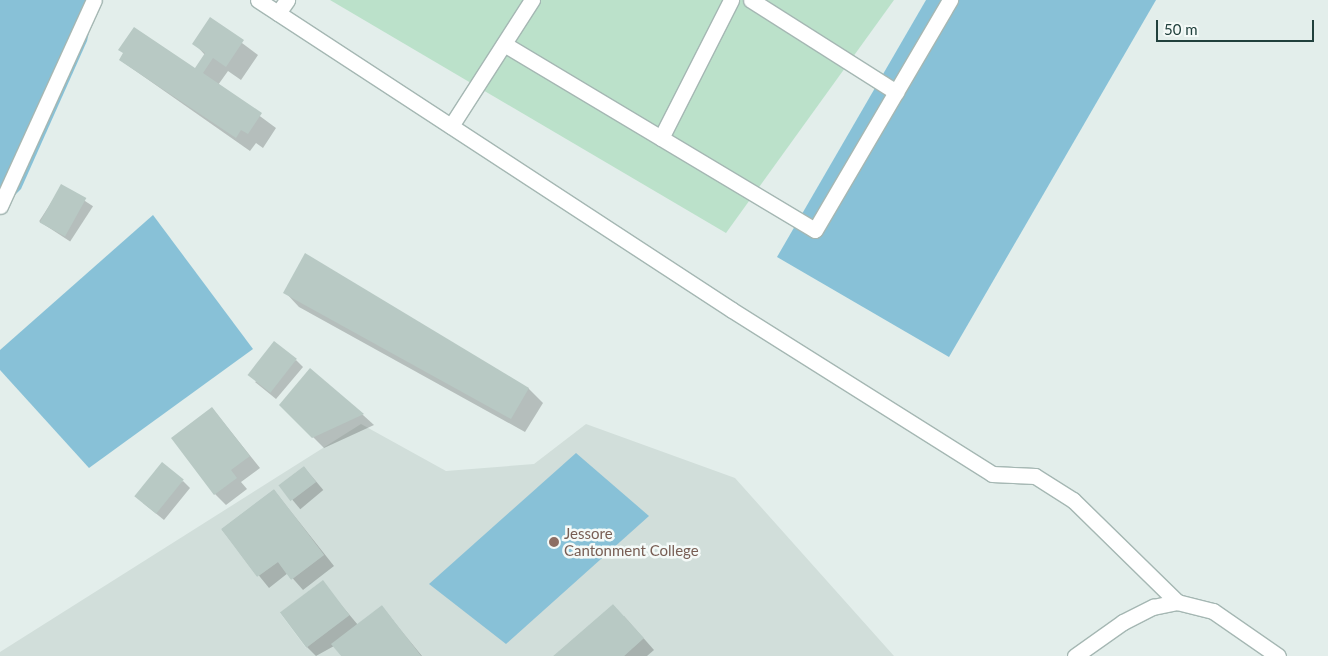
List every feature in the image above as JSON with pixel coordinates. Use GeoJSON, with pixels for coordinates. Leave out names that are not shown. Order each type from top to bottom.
{"type":"FeatureCollection","features":[{"type":"Feature","properties":{"kind":"street"},"geometry":{"type":"LineString","coordinates":[[0,206],[94,0]]}},
{"type":"Feature","properties":{"kind":"street"},"geometry":{"type":"LineString","coordinates":[[258,0],[992,474],[1035,476],[1073,500],[1177,602]]}},
{"type":"Feature","properties":{"kind":"street"},"geometry":{"type":"LineString","coordinates":[[278,13],[286,0]]}},
{"type":"Feature","properties":{"kind":"street"},"geometry":{"type":"LineString","coordinates":[[451,126],[532,0]]}},
{"type":"Feature","properties":{"kind":"street"},"geometry":{"type":"LineString","coordinates":[[661,138],[731,0]]}},
{"type":"Feature","properties":{"kind":"street"},"geometry":{"type":"LineString","coordinates":[[751,0],[896,92]]}},
{"type":"Feature","properties":{"kind":"street"},"geometry":{"type":"LineString","coordinates":[[504,44],[815,230],[950,0]]}},
{"type":"Feature","properties":{"kind":"street"},"geometry":{"type":"LineString","coordinates":[[1076,656],[1123,622],[1153,607],[1177,602],[1213,611],[1278,656]]}},
{"type":"Feature","properties":{"kind":"shaded area","name":"Jessore Cantonment College"},"geometry":{"type":"Polygon","coordinates":[[[361,424],[446,471],[534,464],[586,424],[735,478],[894,656],[624,656],[644,638],[613,604],[553,656],[421,656],[382,605],[332,644],[341,656],[0,656],[0,652],[361,424]],[[304,466],[279,485],[291,501],[316,482],[304,466]],[[274,489],[221,529],[257,577],[278,562],[291,580],[324,555],[274,489]],[[322,581],[280,613],[306,648],[349,615],[322,581]]]}},
{"type":"Feature","properties":{"kind":"green space"},"geometry":{"type":"Polygon","coordinates":[[[330,0],[894,0],[726,233],[330,0]]]}},
{"type":"Feature","properties":{"kind":"water"},"geometry":{"type":"Polygon","coordinates":[[[0,0],[96,0],[87,41],[21,189],[12,198],[0,193],[0,0]]]}},
{"type":"Feature","properties":{"kind":"water"},"geometry":{"type":"Polygon","coordinates":[[[926,0],[1156,0],[949,357],[777,257],[926,0]]]}},
{"type":"Feature","properties":{"kind":"water"},"geometry":{"type":"Polygon","coordinates":[[[153,215],[253,349],[89,468],[0,370],[0,350],[153,215]]]}},
{"type":"Feature","properties":{"kind":"water"},"geometry":{"type":"Polygon","coordinates":[[[576,453],[649,516],[506,644],[429,584],[576,453]]]}},
{"type":"Feature","properties":{"kind":"building"},"geometry":{"type":"Polygon","coordinates":[[[210,17],[244,40],[226,67],[213,58],[203,73],[262,113],[248,134],[241,130],[236,138],[119,60],[123,53],[118,50],[134,27],[195,68],[205,53],[192,44],[210,17]]]}},
{"type":"Feature","properties":{"kind":"building"},"geometry":{"type":"Polygon","coordinates":[[[61,184],[86,198],[65,237],[40,222],[61,184]]]}},
{"type":"Feature","properties":{"kind":"building"},"geometry":{"type":"Polygon","coordinates":[[[305,253],[529,388],[511,419],[283,293],[305,253]]]}},
{"type":"Feature","properties":{"kind":"building"},"geometry":{"type":"Polygon","coordinates":[[[274,341],[297,359],[270,393],[248,375],[274,341]]]}},
{"type":"Feature","properties":{"kind":"building"},"geometry":{"type":"Polygon","coordinates":[[[310,368],[364,414],[312,438],[279,405],[310,368]]]}},
{"type":"Feature","properties":{"kind":"building"},"geometry":{"type":"Polygon","coordinates":[[[212,407],[250,456],[231,470],[237,478],[214,495],[171,438],[212,407]]]}},
{"type":"Feature","properties":{"kind":"building"},"geometry":{"type":"Polygon","coordinates":[[[162,462],[184,480],[156,514],[134,496],[162,462]]]}},
{"type":"Feature","properties":{"kind":"building"},"geometry":{"type":"Polygon","coordinates":[[[304,466],[316,482],[290,501],[278,485],[304,466]]]}},
{"type":"Feature","properties":{"kind":"building"},"geometry":{"type":"Polygon","coordinates":[[[274,489],[324,555],[291,580],[278,562],[257,577],[221,529],[274,489]]]}},
{"type":"Feature","properties":{"kind":"building"},"geometry":{"type":"Polygon","coordinates":[[[323,580],[349,615],[306,648],[280,612],[323,580]]]}},
{"type":"Feature","properties":{"kind":"building"},"geometry":{"type":"Polygon","coordinates":[[[613,604],[644,638],[624,656],[553,656],[613,604]]]}},
{"type":"Feature","properties":{"kind":"building"},"geometry":{"type":"Polygon","coordinates":[[[382,605],[421,656],[341,656],[331,644],[382,605]]]}},
{"type":"Feature","properties":{"kind":"place","name":"Jessore Cantonment College"},"geometry":{"type":"Point","coordinates":[554,542]}}]}
